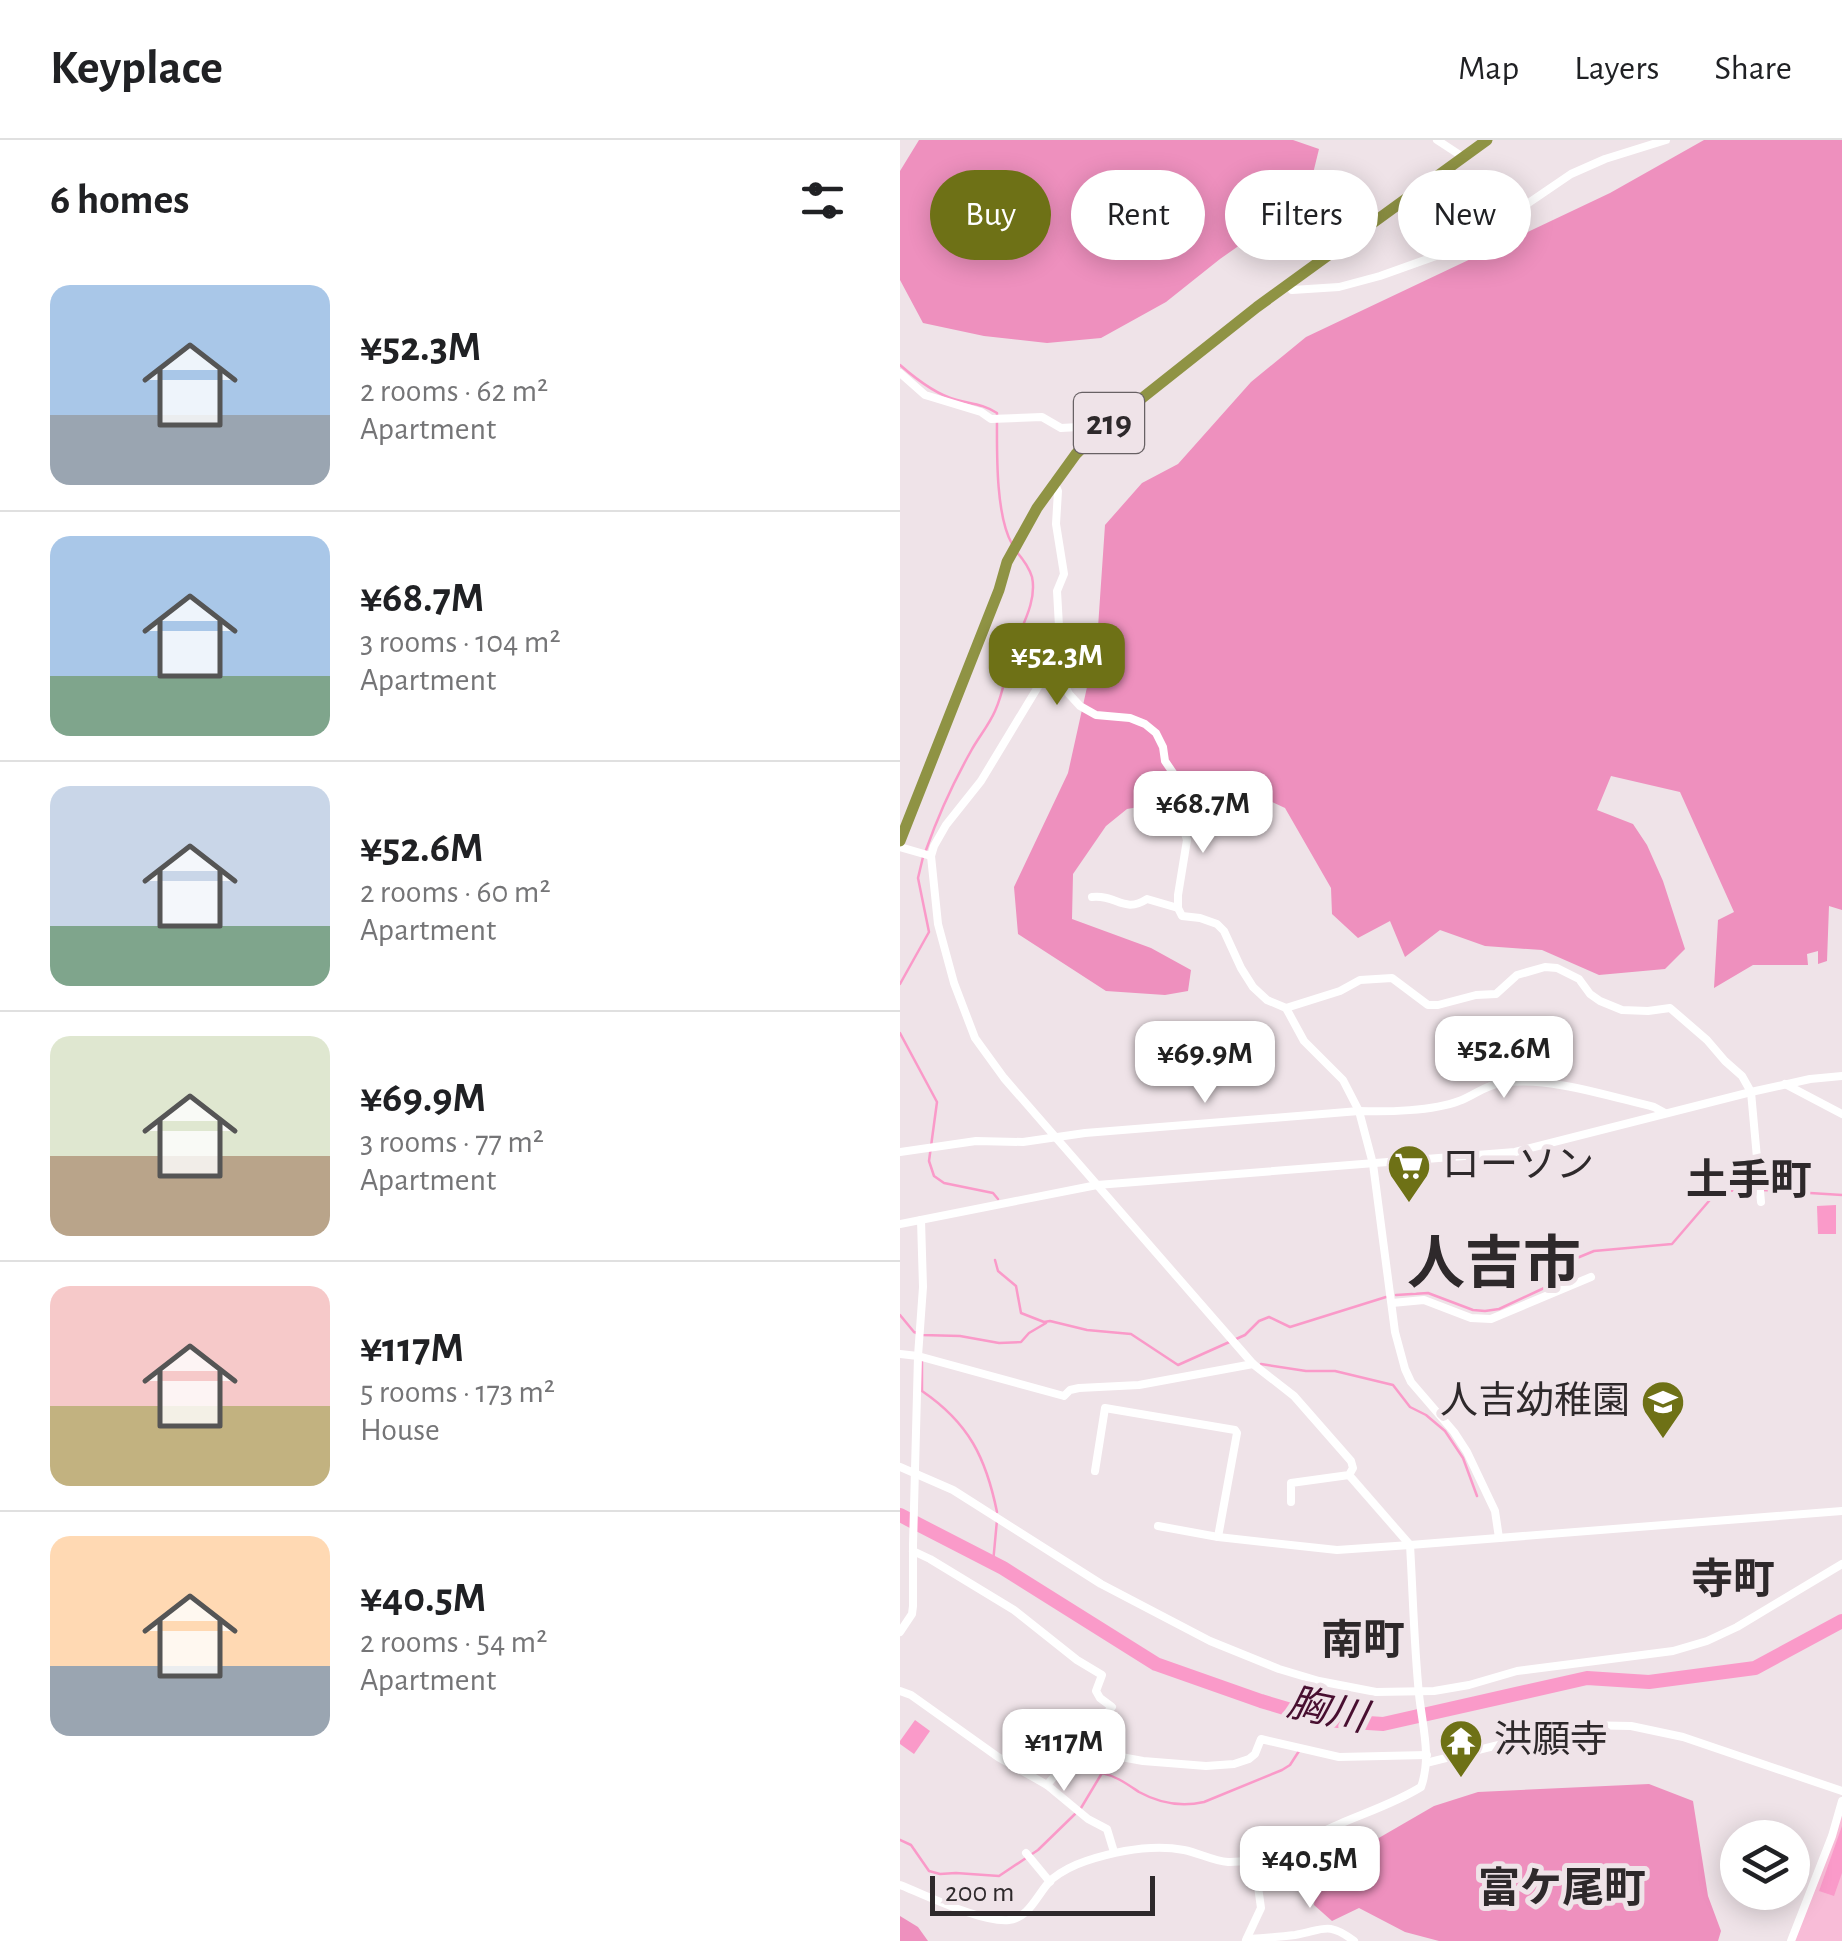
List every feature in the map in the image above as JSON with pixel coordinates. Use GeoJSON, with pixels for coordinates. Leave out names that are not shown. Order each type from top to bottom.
{"type":"FeatureCollection","features":[{"type":"Feature","properties":{"kind":"highway","name":"219"},"geometry":{"type":"LineString","coordinates":[[900,844],[1007,562],[1036,508],[1076,454],[1257,307],[1487,140]]}},
{"type":"Feature","properties":{"kind":"street"},"geometry":{"type":"LineString","coordinates":[[1437,140],[1463,158]]}},
{"type":"Feature","properties":{"kind":"street"},"geometry":{"type":"LineString","coordinates":[[1292,290],[1339,287],[1464,246],[1506,227],[1524,206],[1571,174],[1604,159],[1666,140]]}},
{"type":"Feature","properties":{"kind":"street"},"geometry":{"type":"LineString","coordinates":[[900,373],[925,395],[982,412],[991,419],[1042,417],[1062,428],[1079,427],[1093,437]]}},
{"type":"Feature","properties":{"kind":"street"},"geometry":{"type":"LineString","coordinates":[[1054,482],[1058,491],[1056,524],[1064,574],[1057,591],[1060,644],[1056,658],[982,781],[946,825],[931,856],[938,924],[954,983],[975,1038],[987,1056],[1253,1364],[1294,1396],[1342,1450],[1351,1461],[1349,1475]]}},
{"type":"Feature","properties":{"kind":"street"},"geometry":{"type":"LineString","coordinates":[[1056,658],[1068,694],[1080,706],[1096,714],[1130,718],[1156,733],[1165,761],[1182,786],[1178,813],[1187,840],[1178,895],[1182,916],[1218,924],[1254,988],[1266,1000],[1286,1008],[1304,1041],[1343,1080],[1359,1111],[1373,1164],[1395,1332],[1405,1369],[1467,1452],[1495,1510],[1499,1538]]}},
{"type":"Feature","properties":{"kind":"street"},"geometry":{"type":"LineString","coordinates":[[1178,813],[1208,826]]}},
{"type":"Feature","properties":{"kind":"street"},"geometry":{"type":"LineString","coordinates":[[900,844],[931,856]]}},
{"type":"Feature","properties":{"kind":"street"},"geometry":{"type":"LineString","coordinates":[[1092,897],[1106,895],[1126,906],[1136,907],[1147,900],[1178,908]]}},
{"type":"Feature","properties":{"kind":"street"},"geometry":{"type":"LineString","coordinates":[[1286,1008],[1360,980],[1392,978],[1428,1005],[1438,1005],[1496,994],[1517,976],[1545,967],[1557,968],[1579,979],[1590,994],[1622,1010],[1670,1008],[1742,1076],[1751,1092],[1760,1202]]}},
{"type":"Feature","properties":{"kind":"street"},"geometry":{"type":"LineString","coordinates":[[900,1224],[1097,1186],[1515,1152],[1785,1084],[1842,1076]]}},
{"type":"Feature","properties":{"kind":"street"},"geometry":{"type":"LineString","coordinates":[[900,1152],[976,1140],[1023,1142],[1085,1133],[1359,1111],[1398,1112],[1461,1101],[1505,1082],[1563,1085],[1654,1106],[1665,1113]]}},
{"type":"Feature","properties":{"kind":"street"},"geometry":{"type":"LineString","coordinates":[[1785,1084],[1842,1114]]}},
{"type":"Feature","properties":{"kind":"street"},"geometry":{"type":"LineString","coordinates":[[900,1632],[912,1614],[923,1287],[921,1220]]}},
{"type":"Feature","properties":{"kind":"street"},"geometry":{"type":"LineString","coordinates":[[1392,1303],[1424,1300],[1472,1318],[1491,1320],[1590,1277]]}},
{"type":"Feature","properties":{"kind":"street"},"geometry":{"type":"LineString","coordinates":[[900,1354],[1064,1396],[1079,1388],[1139,1385],[1253,1364]]}},
{"type":"Feature","properties":{"kind":"street"},"geometry":{"type":"LineString","coordinates":[[1095,1471],[1105,1408],[1235,1430],[1218,1537]]}},
{"type":"Feature","properties":{"kind":"street"},"geometry":{"type":"LineString","coordinates":[[900,1467],[953,1490],[1101,1584],[1230,1650],[1279,1669],[1376,1692],[1419,1695],[1517,1671],[1673,1651],[1707,1641],[1760,1614],[1842,1564]]}},
{"type":"Feature","properties":{"kind":"street"},"geometry":{"type":"LineString","coordinates":[[1291,1502],[1291,1483],[1349,1475]]}},
{"type":"Feature","properties":{"kind":"street"},"geometry":{"type":"LineString","coordinates":[[900,1885],[956,1908],[1005,1921],[1016,1919],[1050,1882],[1079,1863],[1135,1850],[1179,1849],[1228,1862],[1254,1858],[1421,1787],[1426,1759],[1410,1545],[1349,1475]]}},
{"type":"Feature","properties":{"kind":"street"},"geometry":{"type":"LineString","coordinates":[[1158,1526],[1337,1550],[1842,1511]]}},
{"type":"Feature","properties":{"kind":"street"},"geometry":{"type":"LineString","coordinates":[[913,1548],[1014,1610],[1102,1675],[1096,1691],[1112,1707],[1047,1786]]}},
{"type":"Feature","properties":{"kind":"street"},"geometry":{"type":"LineString","coordinates":[[900,1691],[912,1695],[1107,1829],[1114,1852]]}},
{"type":"Feature","properties":{"kind":"street"},"geometry":{"type":"LineString","coordinates":[[1084,1742],[1098,1754],[1220,1766],[1249,1759],[1261,1739],[1339,1757],[1426,1759],[1580,1725],[1630,1726],[1683,1737],[1842,1791]]}},
{"type":"Feature","properties":{"kind":"street"},"geometry":{"type":"LineString","coordinates":[[1791,1941],[1842,1801]]}},
{"type":"Feature","properties":{"kind":"street"},"geometry":{"type":"LineString","coordinates":[[1026,1852],[1050,1882]]}},
{"type":"Feature","properties":{"kind":"street"},"geometry":{"type":"LineString","coordinates":[[1246,1940],[1262,1908],[1254,1858]]}},
{"type":"Feature","properties":{"kind":"street"},"geometry":{"type":"LineString","coordinates":[[1246,1940],[1320,1928],[1336,1930],[1354,1941]]}},
{"type":"Feature","properties":{"kind":"shaded area"},"geometry":{"type":"Polygon","coordinates":[[[919,140],[1293,140],[1319,149],[1314,170],[1225,170],[1225,255],[1166,302],[1101,338],[1047,343],[984,336],[923,323],[900,280],[900,171],[919,140]]]}},
{"type":"Feature","properties":{"kind":"shaded area"},"geometry":{"type":"Polygon","coordinates":[[[1704,140],[1842,140],[1842,910],[1829,906],[1827,961],[1818,964],[1818,951],[1807,954],[1808,965],[1753,965],[1714,988],[1718,920],[1734,912],[1680,792],[1611,776],[1597,810],[1633,824],[1647,845],[1685,949],[1665,969],[1599,975],[1542,950],[1485,946],[1440,930],[1405,957],[1390,921],[1358,938],[1332,914],[1331,888],[1285,808],[1244,789],[1127,809],[1106,826],[1073,874],[1072,919],[1151,948],[1191,970],[1188,991],[1165,995],[1106,991],[1018,934],[1014,887],[1068,773],[1097,642],[1105,525],[1142,483],[1178,464],[1251,382],[1306,337],[1469,260],[1531,260],[1531,230],[1610,193],[1704,140]]]}},
{"type":"Feature","properties":{"kind":"shaded area"},"geometry":{"type":"Polygon","coordinates":[[[1836,1205],[1836,1234],[1818,1234],[1817,1206],[1836,1205]]]}},
{"type":"Feature","properties":{"kind":"shaded area"},"geometry":{"type":"Polygon","coordinates":[[[915,1720],[930,1731],[914,1754],[900,1741],[915,1720]]]}},
{"type":"Feature","properties":{"kind":"shaded area"},"geometry":{"type":"Polygon","coordinates":[[[1649,1784],[1693,1801],[1708,1896],[1721,1931],[1718,1941],[1439,1941],[1405,1932],[1359,1908],[1332,1921],[1314,1905],[1318,1870],[1342,1869],[1377,1839],[1434,1806],[1478,1792],[1649,1784]]]}},
{"type":"Feature","properties":{"kind":"shaded area"},"geometry":{"type":"Polygon","coordinates":[[[1842,1808],[1842,1941],[1793,1941],[1804,1910],[1810,1910],[1810,1895],[1842,1808]]]}},
{"type":"Feature","properties":{"kind":"shaded area"},"geometry":{"type":"Polygon","coordinates":[[[1842,1826],[1842,1873],[1834,1896],[1819,1891],[1842,1826]]]}},
{"type":"Feature","properties":{"kind":"shaded area"},"geometry":{"type":"Polygon","coordinates":[[[900,1916],[918,1927],[928,1941],[900,1941],[900,1916]]]}},
{"type":"Feature","properties":{"kind":"waterway"},"geometry":{"type":"LineString","coordinates":[[900,365],[941,394],[997,413],[1000,499],[1012,544]]}},
{"type":"Feature","properties":{"kind":"waterway"},"geometry":{"type":"LineString","coordinates":[[926,850],[958,775],[995,711],[1028,612],[1032,577],[1016,551]]}},
{"type":"Feature","properties":{"kind":"waterway"},"geometry":{"type":"LineString","coordinates":[[900,984],[929,932],[918,878],[923,857]]}},
{"type":"Feature","properties":{"kind":"waterway"},"geometry":{"type":"LineString","coordinates":[[900,1033],[937,1102],[929,1161],[934,1176],[944,1183],[993,1193],[998,1199]]}},
{"type":"Feature","properties":{"kind":"waterway"},"geometry":{"type":"LineString","coordinates":[[1396,1295],[1428,1293],[1473,1310],[1499,1309],[1557,1280],[1577,1258],[1594,1251],[1672,1244],[1715,1194],[1758,1190]]}},
{"type":"Feature","properties":{"kind":"waterway"},"geometry":{"type":"LineString","coordinates":[[1763,1190],[1842,1195]]}},
{"type":"Feature","properties":{"kind":"waterway"},"geometry":{"type":"LineString","coordinates":[[995,1260],[998,1271],[1016,1286],[1021,1313],[1044,1322],[1131,1334],[1178,1365],[1245,1335],[1269,1317],[1290,1327],[1386,1297]]}},
{"type":"Feature","properties":{"kind":"waterway"},"geometry":{"type":"LineString","coordinates":[[900,1315],[914,1332],[922,1335],[999,1343],[1021,1342],[1046,1323]]}},
{"type":"Feature","properties":{"kind":"waterway"},"geometry":{"type":"LineString","coordinates":[[922,1361],[922,1391],[952,1416],[973,1443],[997,1512]]}},
{"type":"Feature","properties":{"kind":"waterway"},"geometry":{"type":"LineString","coordinates":[[1261,1364],[1335,1371],[1393,1385],[1410,1407],[1445,1431],[1463,1458],[1477,1496]]}},
{"type":"Feature","properties":{"kind":"waterway","name":"胸川"},"geometry":{"type":"LineString","coordinates":[[900,1515],[1003,1568],[1156,1664],[1261,1701],[1338,1721],[1383,1724],[1587,1678],[1649,1682],[1755,1668],[1842,1621]]}},
{"type":"Feature","properties":{"kind":"waterway"},"geometry":{"type":"LineString","coordinates":[[993,1563],[997,1520]]}},
{"type":"Feature","properties":{"kind":"waterway"},"geometry":{"type":"LineString","coordinates":[[1081,1808],[1102,1773],[1154,1799],[1196,1803],[1282,1770],[1299,1751]]}},
{"type":"Feature","properties":{"kind":"waterway"},"geometry":{"type":"LineString","coordinates":[[900,1840],[911,1845],[929,1871],[999,1876],[1038,1850],[1075,1814]]}},
{"type":"Feature","properties":{"kind":"place","name":"ローソン"},"geometry":{"type":"Point","coordinates":[1409,1204]}},
{"type":"Feature","properties":{"kind":"place","name":"人吉幼稚園"},"geometry":{"type":"Point","coordinates":[1663,1440]}},
{"type":"Feature","properties":{"kind":"place","name":"洪願寺"},"geometry":{"type":"Point","coordinates":[1461,1779]}},
{"type":"Feature","properties":{"kind":"district","name":"土手町"},"geometry":{"type":"Point","coordinates":[1749,1181]}},
{"type":"Feature","properties":{"kind":"district","name":"人吉市"},"geometry":{"type":"Point","coordinates":[1494,1266]}},
{"type":"Feature","properties":{"kind":"district","name":"寺町"},"geometry":{"type":"Point","coordinates":[1733,1580]}},
{"type":"Feature","properties":{"kind":"district","name":"南町"},"geometry":{"type":"Point","coordinates":[1363,1641]}},
{"type":"Feature","properties":{"kind":"district","name":"富ケ尾町"},"geometry":{"type":"Point","coordinates":[1562,1889]}}]}
